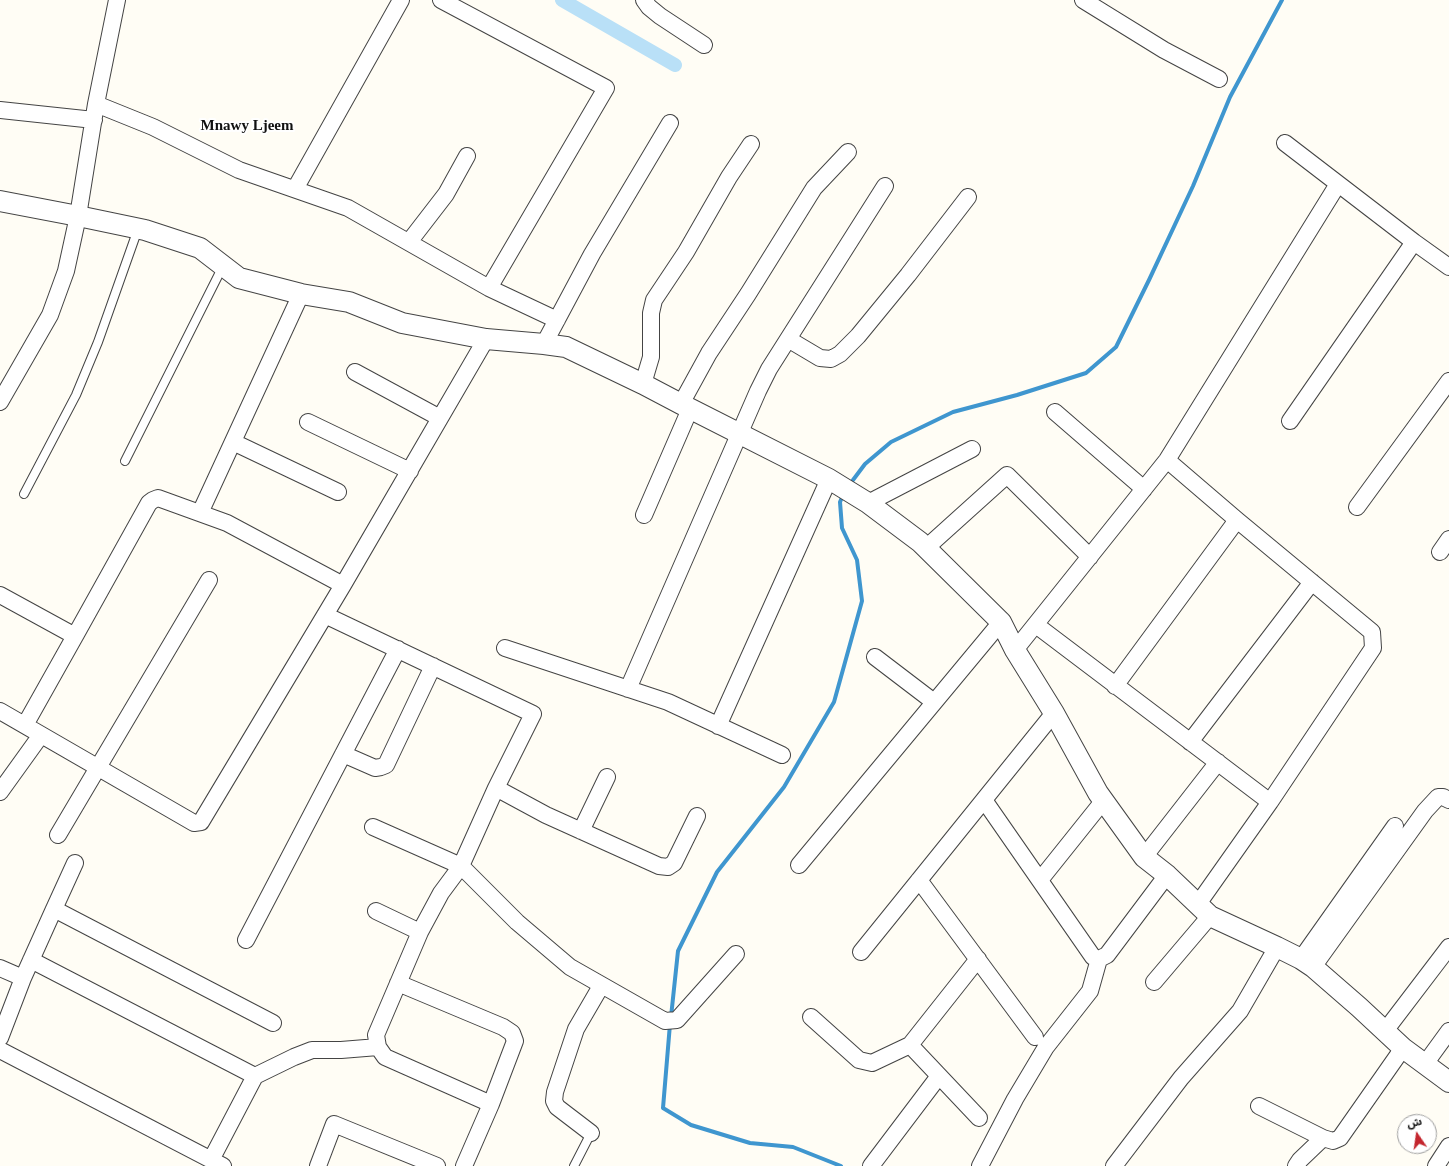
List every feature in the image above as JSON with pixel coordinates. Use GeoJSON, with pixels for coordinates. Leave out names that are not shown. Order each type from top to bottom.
{"type":"FeatureCollection","features":[{"type":"Feature","properties":{"kind":"street"},"geometry":{"type":"LineString","coordinates":[[0,402],[50,315],[66,271],[78,216],[96,104],[117,0]]}},
{"type":"Feature","properties":{"kind":"street"},"geometry":{"type":"LineString","coordinates":[[295,189],[401,0]]}},
{"type":"Feature","properties":{"kind":"street"},"geometry":{"type":"LineString","coordinates":[[441,0],[606,88],[489,288]]}},
{"type":"Feature","properties":{"kind":"street"},"geometry":{"type":"LineString","coordinates":[[644,0],[649,7],[660,16],[704,45]]}},
{"type":"Feature","properties":{"kind":"street"},"geometry":{"type":"LineString","coordinates":[[1083,0],[1164,50],[1220,79]]}},
{"type":"Feature","properties":{"kind":"street"},"geometry":{"type":"LineString","coordinates":[[96,104],[153,127],[239,170],[348,208],[489,288],[557,320]]}},
{"type":"Feature","properties":{"kind":"street"},"geometry":{"type":"LineString","coordinates":[[0,110],[94,120]]}},
{"type":"Feature","properties":{"kind":"street"},"geometry":{"type":"LineString","coordinates":[[544,344],[592,254],[670,123]]}},
{"type":"Feature","properties":{"kind":"street"},"geometry":{"type":"LineString","coordinates":[[1285,143],[1449,267]]}},
{"type":"Feature","properties":{"kind":"street"},"geometry":{"type":"LineString","coordinates":[[643,384],[651,357],[651,313],[654,300],[686,252],[729,177],[751,144]]}},
{"type":"Feature","properties":{"kind":"street"},"geometry":{"type":"LineString","coordinates":[[644,515],[686,407],[709,354],[814,188],[848,152]]}},
{"type":"Feature","properties":{"kind":"street"},"geometry":{"type":"LineString","coordinates":[[409,242],[446,194],[467,156]]}},
{"type":"Feature","properties":{"kind":"street"},"geometry":{"type":"LineString","coordinates":[[1015,650],[1167,460],[1338,184]]}},
{"type":"Feature","properties":{"kind":"street"},"geometry":{"type":"LineString","coordinates":[[628,689],[769,369],[885,186]]}},
{"type":"Feature","properties":{"kind":"street"},"geometry":{"type":"LineString","coordinates":[[788,339],[820,358],[831,358],[840,354],[858,336],[908,275],[968,197]]}},
{"type":"Feature","properties":{"kind":"street"},"geometry":{"type":"LineString","coordinates":[[0,201],[138,229],[200,248],[239,278],[301,294],[349,302],[402,323],[486,339],[566,347],[643,384],[829,479],[868,503],[926,548],[1001,622],[1015,650],[1054,713],[1098,793],[1144,857],[1167,875],[1204,910],[1307,963],[1403,1048],[1449,1082]]}},
{"type":"Feature","properties":{"kind":"street"},"geometry":{"type":"LineString","coordinates":[[1290,421],[1414,242]]}},
{"type":"Feature","properties":{"kind":"street"},"geometry":{"type":"LineString","coordinates":[[200,513],[301,294]]}},
{"type":"Feature","properties":{"kind":"street"},"geometry":{"type":"LineString","coordinates":[[0,711],[194,823],[201,822],[343,585],[486,339]]}},
{"type":"Feature","properties":{"kind":"street"},"geometry":{"type":"LineString","coordinates":[[355,372],[440,418]]}},
{"type":"Feature","properties":{"kind":"street"},"geometry":{"type":"LineString","coordinates":[[1357,507],[1449,381]]}},
{"type":"Feature","properties":{"kind":"street"},"geometry":{"type":"LineString","coordinates":[[1055,412],[1144,489]]}},
{"type":"Feature","properties":{"kind":"street"},"geometry":{"type":"LineString","coordinates":[[308,422],[410,470]]}},
{"type":"Feature","properties":{"kind":"street"},"geometry":{"type":"LineString","coordinates":[[233,442],[338,492]]}},
{"type":"Feature","properties":{"kind":"street"},"geometry":{"type":"LineString","coordinates":[[868,503],[972,449]]}},
{"type":"Feature","properties":{"kind":"street"},"geometry":{"type":"LineString","coordinates":[[1154,982],[1204,910],[1270,802],[1373,648],[1372,632],[1167,460]]}},
{"type":"Feature","properties":{"kind":"street"},"geometry":{"type":"LineString","coordinates":[[926,548],[1007,475],[1090,557]]}},
{"type":"Feature","properties":{"kind":"street"},"geometry":{"type":"LineString","coordinates":[[718,726],[829,479]]}},
{"type":"Feature","properties":{"kind":"street"},"geometry":{"type":"LineString","coordinates":[[25,725],[149,503],[153,500],[158,498],[227,523],[343,585]]}},
{"type":"Feature","properties":{"kind":"street"},"geometry":{"type":"LineString","coordinates":[[1115,686],[1237,520]]}},
{"type":"Feature","properties":{"kind":"street"},"geometry":{"type":"LineString","coordinates":[[1440,552],[1449,539]]}},
{"type":"Feature","properties":{"kind":"street"},"geometry":{"type":"LineString","coordinates":[[58,835],[209,580]]}},
{"type":"Feature","properties":{"kind":"street"},"geometry":{"type":"LineString","coordinates":[[1190,742],[1312,582]]}},
{"type":"Feature","properties":{"kind":"street"},"geometry":{"type":"LineString","coordinates":[[0,595],[75,636]]}},
{"type":"Feature","properties":{"kind":"street"},"geometry":{"type":"LineString","coordinates":[[325,615],[533,714],[496,788],[461,866],[441,893],[420,932],[376,1034],[378,1047],[385,1057],[491,1104]]}},
{"type":"Feature","properties":{"kind":"street"},"geometry":{"type":"LineString","coordinates":[[799,865],[1001,622]]}},
{"type":"Feature","properties":{"kind":"street"},"geometry":{"type":"LineString","coordinates":[[1036,625],[1270,802]]}},
{"type":"Feature","properties":{"kind":"street"},"geometry":{"type":"LineString","coordinates":[[505,648],[668,702],[782,755]]}},
{"type":"Feature","properties":{"kind":"street"},"geometry":{"type":"LineString","coordinates":[[246,940],[398,649]]}},
{"type":"Feature","properties":{"kind":"street"},"geometry":{"type":"LineString","coordinates":[[875,657],[934,702]]}},
{"type":"Feature","properties":{"kind":"street"},"geometry":{"type":"LineString","coordinates":[[343,754],[375,768],[381,768],[386,765],[433,666]]}},
{"type":"Feature","properties":{"kind":"street"},"geometry":{"type":"LineString","coordinates":[[860,952],[1054,713]]}},
{"type":"Feature","properties":{"kind":"street"},"geometry":{"type":"LineString","coordinates":[[0,792],[41,735]]}},
{"type":"Feature","properties":{"kind":"street"},"geometry":{"type":"LineString","coordinates":[[1144,857],[1218,762]]}},
{"type":"Feature","properties":{"kind":"street"},"geometry":{"type":"LineString","coordinates":[[580,830],[607,777]]}},
{"type":"Feature","properties":{"kind":"street"},"geometry":{"type":"LineString","coordinates":[[496,788],[546,815],[659,866],[668,867],[674,863],[697,816]]}},
{"type":"Feature","properties":{"kind":"street"},"geometry":{"type":"LineString","coordinates":[[1307,963],[1425,811],[1438,797],[1444,797],[1449,800]]}},
{"type":"Feature","properties":{"kind":"street"},"geometry":{"type":"LineString","coordinates":[[984,800],[1093,957],[1099,959],[1107,956],[1167,875]]}},
{"type":"Feature","properties":{"kind":"street"},"geometry":{"type":"LineString","coordinates":[[1040,880],[1104,800]]}},
{"type":"Feature","properties":{"kind":"street"},"geometry":{"type":"LineString","coordinates":[[1307,963],[1395,826]]}},
{"type":"Feature","properties":{"kind":"street"},"geometry":{"type":"LineString","coordinates":[[373,827],[461,866],[549,950],[570,967],[601,986],[671,1020],[736,954]]}},
{"type":"Feature","properties":{"kind":"street"},"geometry":{"type":"LineString","coordinates":[[0,1038],[23,978],[75,863]]}},
{"type":"Feature","properties":{"kind":"street"},"geometry":{"type":"LineString","coordinates":[[919,880],[1035,1037]]}},
{"type":"Feature","properties":{"kind":"street"},"geometry":{"type":"LineString","coordinates":[[54,909],[273,1023]]}},
{"type":"Feature","properties":{"kind":"street"},"geometry":{"type":"LineString","coordinates":[[376,911],[420,932]]}},
{"type":"Feature","properties":{"kind":"street"},"geometry":{"type":"LineString","coordinates":[[1385,1031],[1449,946]]}},
{"type":"Feature","properties":{"kind":"street"},"geometry":{"type":"LineString","coordinates":[[1114,1166],[1181,1078],[1240,1010],[1277,947]]}},
{"type":"Feature","properties":{"kind":"street"},"geometry":{"type":"LineString","coordinates":[[811,1017],[859,1060],[872,1063],[910,1045],[978,959]]}},
{"type":"Feature","properties":{"kind":"street"},"geometry":{"type":"LineString","coordinates":[[980,1166],[1015,1099],[1046,1047],[1090,991],[1099,959]]}},
{"type":"Feature","properties":{"kind":"street"},"geometry":{"type":"LineString","coordinates":[[31,960],[255,1076]]}},
{"type":"Feature","properties":{"kind":"street"},"geometry":{"type":"LineString","coordinates":[[0,968],[23,978]]}},
{"type":"Feature","properties":{"kind":"street"},"geometry":{"type":"LineString","coordinates":[[398,983],[503,1027],[512,1033],[515,1042],[491,1104],[464,1166]]}},
{"type":"Feature","properties":{"kind":"street"},"geometry":{"type":"LineString","coordinates":[[591,1133],[557,1107],[554,1101],[555,1092],[576,1030],[601,986]]}},
{"type":"Feature","properties":{"kind":"street"},"geometry":{"type":"LineString","coordinates":[[1425,1064],[1449,1031]]}},
{"type":"Feature","properties":{"kind":"street"},"geometry":{"type":"LineString","coordinates":[[910,1045],[979,1118]]}},
{"type":"Feature","properties":{"kind":"street"},"geometry":{"type":"LineString","coordinates":[[0,1050],[217,1163],[255,1076],[312,1050],[341,1050],[378,1047]]}},
{"type":"Feature","properties":{"kind":"street"},"geometry":{"type":"LineString","coordinates":[[1259,1106],[1323,1138],[1333,1141],[1340,1138],[1403,1048]]}},
{"type":"Feature","properties":{"kind":"street"},"geometry":{"type":"LineString","coordinates":[[871,1166],[939,1076]]}},
{"type":"Feature","properties":{"kind":"street"},"geometry":{"type":"LineString","coordinates":[[318,1166],[334,1124],[437,1166]]}},
{"type":"Feature","properties":{"kind":"street"},"geometry":{"type":"LineString","coordinates":[[1296,1166],[1300,1160],[1323,1138]]}},
{"type":"Feature","properties":{"kind":"street"},"geometry":{"type":"LineString","coordinates":[[1436,1166],[1449,1146]]}},
{"type":"Feature","properties":{"kind":"lane"},"geometry":{"type":"LineString","coordinates":[[24,494],[76,395],[98,342],[138,229]]}},
{"type":"Feature","properties":{"kind":"lane"},"geometry":{"type":"LineString","coordinates":[[125,461],[223,266]]}},
{"type":"Feature","properties":{"kind":"lane"},"geometry":{"type":"LineString","coordinates":[[574,1166],[591,1133]]}},
{"type":"Feature","properties":{"kind":"waterway"},"geometry":{"type":"LineString","coordinates":[[562,0],[675,65]]}},
{"type":"Feature","properties":{"kind":"waterway"},"geometry":{"type":"LineString","coordinates":[[853,480],[865,464],[891,442],[953,412],[1017,395],[1086,373],[1116,347],[1193,186],[1230,97],[1282,0]]}},
{"type":"Feature","properties":{"kind":"waterway"},"geometry":{"type":"LineString","coordinates":[[671,1017],[678,951],[717,872],[784,787],[834,702],[862,601],[857,560],[842,528],[840,502],[843,495]]}},
{"type":"Feature","properties":{"kind":"waterway"},"geometry":{"type":"LineString","coordinates":[[670,1024],[663,1108],[691,1125],[750,1143],[793,1147],[841,1166]]}},
{"type":"Feature","properties":{"kind":"district","name":"Mnawy Ljeem"},"geometry":{"type":"Point","coordinates":[247,126]}}]}
